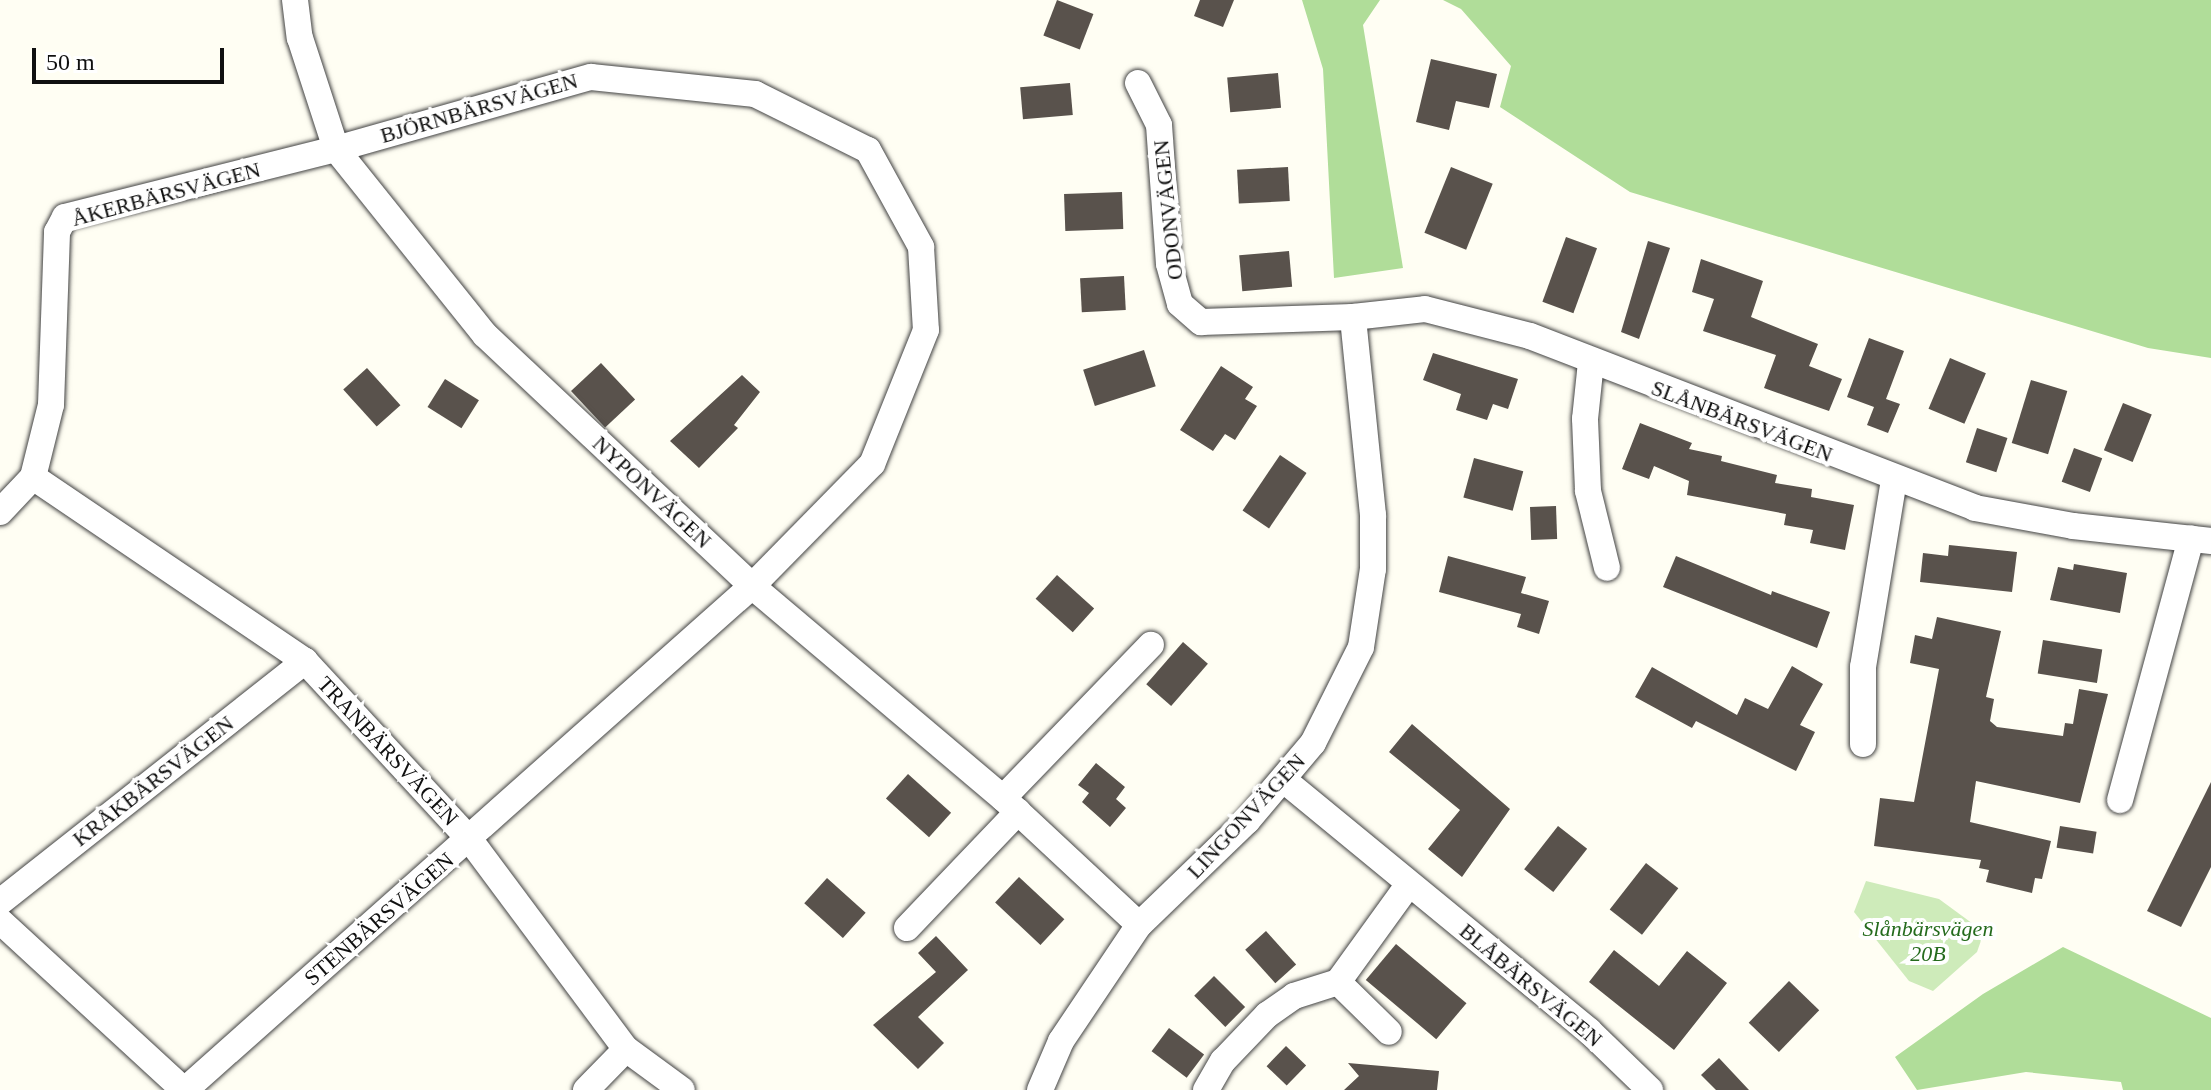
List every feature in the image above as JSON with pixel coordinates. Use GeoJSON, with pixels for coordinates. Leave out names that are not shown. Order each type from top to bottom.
{"type":"FeatureCollection","features":[{"type":"Feature","properties":{"kind":"street"},"geometry":{"type":"LineString","coordinates":[[295,0],[300,38],[336,149]]}},
{"type":"Feature","properties":{"kind":"street","name":"BJÖRNBÄRSVÄGEN"},"geometry":{"type":"LineString","coordinates":[[336,149],[591,77],[755,94],[868,150],[921,247],[926,330],[872,464],[752,586]]}},
{"type":"Feature","properties":{"kind":"street","name":"ODONVÄGEN"},"geometry":{"type":"LineString","coordinates":[[1138,83],[1159,125],[1169,264],[1180,304],[1201,322],[1353,317]]}},
{"type":"Feature","properties":{"kind":"street","name":"ÅKERBÄRSVÄGEN"},"geometry":{"type":"LineString","coordinates":[[0,512],[33,477],[51,405],[57,232],[65,217],[336,149]]}},
{"type":"Feature","properties":{"kind":"street","name":"NYPONVÄGEN"},"geometry":{"type":"LineString","coordinates":[[336,149],[485,335],[752,586],[1011,805],[1139,925]]}},
{"type":"Feature","properties":{"kind":"street","name":"SLÅNBÄRSVÄGEN"},"geometry":{"type":"LineString","coordinates":[[1353,317],[1425,309],[1530,336],[1894,480],[1975,508],[2073,526],[2201,540],[2120,800]]}},
{"type":"Feature","properties":{"kind":"street","name":"LINGONVÄGEN"},"geometry":{"type":"LineString","coordinates":[[1040,1090],[1061,1041],[1139,925],[1285,781],[1332,712],[1361,647],[1367,616],[1373,515],[1353,317]]}},
{"type":"Feature","properties":{"kind":"street"},"geometry":{"type":"LineString","coordinates":[[1591,362],[1585,419],[1588,491],[1607,568]]}},
{"type":"Feature","properties":{"kind":"street","name":"TRANBÄRSVÄGEN"},"geometry":{"type":"LineString","coordinates":[[33,477],[305,661],[470,840],[626,1049],[682,1090]]}},
{"type":"Feature","properties":{"kind":"street"},"geometry":{"type":"LineString","coordinates":[[1863,744],[1863,667],[1894,480]]}},
{"type":"Feature","properties":{"kind":"street","name":"STENBÄRSVÄGEN"},"geometry":{"type":"LineString","coordinates":[[184,1090],[470,840],[752,586]]}},
{"type":"Feature","properties":{"kind":"street"},"geometry":{"type":"LineString","coordinates":[[907,928],[1151,645]]}},
{"type":"Feature","properties":{"kind":"street","name":"KRÅKBÄRSVÄGEN"},"geometry":{"type":"LineString","coordinates":[[0,902],[305,661]]}},
{"type":"Feature","properties":{"kind":"street","name":"BLÅBÄRSVÄGEN"},"geometry":{"type":"LineString","coordinates":[[1285,781],[1589,1031],[1650,1090]]}},
{"type":"Feature","properties":{"kind":"street"},"geometry":{"type":"LineString","coordinates":[[1206,1090],[1223,1061],[1267,1015],[1294,996],[1338,982],[1409,884]]}},
{"type":"Feature","properties":{"kind":"street"},"geometry":{"type":"LineString","coordinates":[[0,921],[184,1090]]}},
{"type":"Feature","properties":{"kind":"street"},"geometry":{"type":"LineString","coordinates":[[1338,982],[1389,1032]]}},
{"type":"Feature","properties":{"kind":"street"},"geometry":{"type":"LineString","coordinates":[[586,1090],[626,1049]]}},
{"type":"Feature","properties":{"kind":"green space"},"geometry":{"type":"Polygon","coordinates":[[[1302,0],[1380,0],[1363,25],[1403,268],[1334,278],[1323,69],[1302,0]]]}},
{"type":"Feature","properties":{"kind":"green space"},"geometry":{"type":"Polygon","coordinates":[[[1443,0],[2211,0],[2211,358],[2148,348],[1630,192],[1500,107],[1511,66],[1461,9],[1443,0]]]}},
{"type":"Feature","properties":{"kind":"green space","name":"Slånbärsvägen 20B"},"geometry":{"type":"Polygon","coordinates":[[[1866,881],[1939,899],[1984,932],[1977,952],[1933,991],[1909,981],[1854,912],[1866,881]]]}},
{"type":"Feature","properties":{"kind":"green space"},"geometry":{"type":"Polygon","coordinates":[[[2063,947],[2211,1018],[2211,1090],[2123,1090],[2121,1082],[2026,1072],[1917,1090],[1895,1057],[1983,994],[2063,947]]]}},
{"type":"Feature","properties":{"kind":"building"},"geometry":{"type":"Polygon","coordinates":[[[1057,0],[1093,14],[1080,49],[1043,35],[1057,0]]]}},
{"type":"Feature","properties":{"kind":"building"},"geometry":{"type":"Polygon","coordinates":[[[1200,0],[1234,0],[1223,27],[1194,16],[1200,0]]]}},
{"type":"Feature","properties":{"kind":"building"},"geometry":{"type":"Polygon","coordinates":[[[1431,59],[1497,74],[1489,108],[1456,101],[1449,130],[1416,122],[1431,59]]]}},
{"type":"Feature","properties":{"kind":"building"},"geometry":{"type":"Polygon","coordinates":[[[1278,73],[1281,108],[1230,112],[1227,77],[1278,73]]]}},
{"type":"Feature","properties":{"kind":"building"},"geometry":{"type":"Polygon","coordinates":[[[1070,83],[1073,115],[1023,119],[1020,87],[1070,83]]]}},
{"type":"Feature","properties":{"kind":"building"},"geometry":{"type":"Polygon","coordinates":[[[1288,167],[1290,201],[1239,204],[1237,170],[1288,167]]]}},
{"type":"Feature","properties":{"kind":"building"},"geometry":{"type":"Polygon","coordinates":[[[1451,167],[1493,184],[1466,250],[1424,233],[1451,167]]]}},
{"type":"Feature","properties":{"kind":"building"},"geometry":{"type":"Polygon","coordinates":[[[1122,192],[1123,229],[1065,231],[1064,194],[1122,192]]]}},
{"type":"Feature","properties":{"kind":"building"},"geometry":{"type":"Polygon","coordinates":[[[1566,237],[1597,248],[1573,313],[1542,302],[1566,237]]]}},
{"type":"Feature","properties":{"kind":"building"},"geometry":{"type":"Polygon","coordinates":[[[1648,241],[1670,248],[1639,339],[1621,332],[1648,241]]]}},
{"type":"Feature","properties":{"kind":"building"},"geometry":{"type":"Polygon","coordinates":[[[1289,251],[1292,287],[1242,291],[1239,255],[1289,251]]]}},
{"type":"Feature","properties":{"kind":"building"},"geometry":{"type":"Polygon","coordinates":[[[1701,259],[1763,281],[1751,317],[1818,344],[1809,366],[1842,379],[1829,411],[1764,388],[1776,355],[1703,331],[1714,299],[1692,292],[1701,259]]]}},
{"type":"Feature","properties":{"kind":"building"},"geometry":{"type":"Polygon","coordinates":[[[1124,276],[1126,310],[1082,312],[1080,278],[1124,276]]]}},
{"type":"Feature","properties":{"kind":"building"},"geometry":{"type":"Polygon","coordinates":[[[1869,338],[1904,351],[1886,399],[1900,404],[1888,433],[1867,425],[1874,407],[1847,397],[1869,338]]]}},
{"type":"Feature","properties":{"kind":"building"},"geometry":{"type":"Polygon","coordinates":[[[1144,350],[1156,386],[1095,406],[1083,370],[1144,350]]]}},
{"type":"Feature","properties":{"kind":"building"},"geometry":{"type":"Polygon","coordinates":[[[1433,353],[1518,379],[1508,409],[1493,404],[1487,420],[1456,410],[1461,394],[1423,380],[1433,353]]]}},
{"type":"Feature","properties":{"kind":"building"},"geometry":{"type":"Polygon","coordinates":[[[1950,358],[1986,373],[1964,424],[1929,409],[1950,358]]]}},
{"type":"Feature","properties":{"kind":"building"},"geometry":{"type":"Polygon","coordinates":[[[601,363],[635,400],[605,428],[571,391],[601,363]]]}},
{"type":"Feature","properties":{"kind":"building"},"geometry":{"type":"Polygon","coordinates":[[[1221,366],[1253,387],[1245,399],[1257,406],[1235,440],[1225,434],[1213,451],[1180,430],[1221,366]]]}},
{"type":"Feature","properties":{"kind":"building"},"geometry":{"type":"Polygon","coordinates":[[[367,368],[400,405],[377,427],[343,389],[367,368]]]}},
{"type":"Feature","properties":{"kind":"building"},"geometry":{"type":"Polygon","coordinates":[[[742,375],[760,392],[734,425],[738,428],[699,468],[670,441],[742,375]]]}},
{"type":"Feature","properties":{"kind":"building"},"geometry":{"type":"Polygon","coordinates":[[[445,379],[479,400],[461,428],[428,407],[445,379]]]}},
{"type":"Feature","properties":{"kind":"building"},"geometry":{"type":"Polygon","coordinates":[[[2031,380],[2067,391],[2048,454],[2012,443],[2031,380]]]}},
{"type":"Feature","properties":{"kind":"building"},"geometry":{"type":"Polygon","coordinates":[[[2123,403],[2152,415],[2133,462],[2104,450],[2123,403]]]}},
{"type":"Feature","properties":{"kind":"building"},"geometry":{"type":"Polygon","coordinates":[[[1640,423],[1692,443],[1689,449],[1722,456],[1721,461],[1777,475],[1775,483],[1812,489],[1811,497],[1854,505],[1845,550],[1810,543],[1813,530],[1784,525],[1786,514],[1687,495],[1689,481],[1654,466],[1649,479],[1622,469],[1640,423]]]}},
{"type":"Feature","properties":{"kind":"building"},"geometry":{"type":"Polygon","coordinates":[[[1977,428],[2007,438],[1996,472],[1966,462],[1977,428]]]}},
{"type":"Feature","properties":{"kind":"building"},"geometry":{"type":"Polygon","coordinates":[[[2074,448],[2102,458],[2090,492],[2062,482],[2074,448]]]}},
{"type":"Feature","properties":{"kind":"building"},"geometry":{"type":"Polygon","coordinates":[[[1280,455],[1307,473],[1269,528],[1243,511],[1280,455]]]}},
{"type":"Feature","properties":{"kind":"building"},"geometry":{"type":"Polygon","coordinates":[[[1474,458],[1523,471],[1513,511],[1463,498],[1474,458]]]}},
{"type":"Feature","properties":{"kind":"building"},"geometry":{"type":"Polygon","coordinates":[[[1556,506],[1557,539],[1531,540],[1530,507],[1556,506]]]}},
{"type":"Feature","properties":{"kind":"building"},"geometry":{"type":"Polygon","coordinates":[[[1949,545],[2017,552],[2012,592],[1920,582],[1923,553],[1948,556],[1949,545]]]}},
{"type":"Feature","properties":{"kind":"building"},"geometry":{"type":"Polygon","coordinates":[[[1448,556],[1526,577],[1521,593],[1549,601],[1539,634],[1517,627],[1521,614],[1439,592],[1448,556]]]}},
{"type":"Feature","properties":{"kind":"building"},"geometry":{"type":"Polygon","coordinates":[[[1676,556],[1771,595],[1772,591],[1830,612],[1817,648],[1663,587],[1676,556]]]}},
{"type":"Feature","properties":{"kind":"building"},"geometry":{"type":"Polygon","coordinates":[[[2074,564],[2127,573],[2120,613],[2050,600],[2058,567],[2073,570],[2074,564]]]}},
{"type":"Feature","properties":{"kind":"building"},"geometry":{"type":"Polygon","coordinates":[[[1057,575],[1094,608],[1073,632],[1036,599],[1057,575]]]}},
{"type":"Feature","properties":{"kind":"building"},"geometry":{"type":"Polygon","coordinates":[[[1937,617],[2001,631],[1986,697],[1994,699],[1990,721],[1997,727],[2063,736],[2065,723],[2073,724],[2079,689],[2108,694],[2080,803],[1976,781],[1970,822],[2051,841],[2042,879],[2035,878],[2032,893],[1986,882],[1989,870],[1979,868],[1981,860],[1874,846],[1880,798],[1914,802],[1939,669],[1910,663],[1915,635],[1932,639],[1937,617]]]}},
{"type":"Feature","properties":{"kind":"building"},"geometry":{"type":"Polygon","coordinates":[[[2043,640],[2102,649],[2097,683],[2038,674],[2043,640]]]}},
{"type":"Feature","properties":{"kind":"building"},"geometry":{"type":"Polygon","coordinates":[[[1183,642],[1208,664],[1171,706],[1146,684],[1183,642]]]}},
{"type":"Feature","properties":{"kind":"building"},"geometry":{"type":"Polygon","coordinates":[[[1792,666],[1823,684],[1800,725],[1815,732],[1796,771],[1696,721],[1692,728],[1635,697],[1652,667],[1737,715],[1745,698],[1768,709],[1792,666]]]}},
{"type":"Feature","properties":{"kind":"building"},"geometry":{"type":"Polygon","coordinates":[[[1412,724],[1510,809],[1462,877],[1428,849],[1460,810],[1389,752],[1412,724]]]}},
{"type":"Feature","properties":{"kind":"building"},"geometry":{"type":"Polygon","coordinates":[[[1096,763],[1125,787],[1116,799],[1126,808],[1110,827],[1082,802],[1089,793],[1078,785],[1096,763]]]}},
{"type":"Feature","properties":{"kind":"building"},"geometry":{"type":"Polygon","coordinates":[[[908,774],[951,813],[929,837],[886,799],[908,774]]]}},
{"type":"Feature","properties":{"kind":"building"},"geometry":{"type":"Polygon","coordinates":[[[2211,782],[2211,867],[2181,927],[2147,911],[2211,782]]]}},
{"type":"Feature","properties":{"kind":"building"},"geometry":{"type":"Polygon","coordinates":[[[1558,826],[1587,849],[1553,892],[1524,869],[1558,826]]]}},
{"type":"Feature","properties":{"kind":"building"},"geometry":{"type":"Polygon","coordinates":[[[2060,826],[2097,832],[2093,854],[2057,848],[2060,826]]]}},
{"type":"Feature","properties":{"kind":"building"},"geometry":{"type":"Polygon","coordinates":[[[1646,863],[1678,888],[1642,935],[1610,909],[1646,863]]]}},
{"type":"Feature","properties":{"kind":"building"},"geometry":{"type":"Polygon","coordinates":[[[1019,877],[1064,919],[1040,945],[995,903],[1019,877]]]}},
{"type":"Feature","properties":{"kind":"building"},"geometry":{"type":"Polygon","coordinates":[[[827,878],[866,913],[843,938],[804,903],[827,878]]]}},
{"type":"Feature","properties":{"kind":"building"},"geometry":{"type":"Polygon","coordinates":[[[1266,931],[1296,964],[1275,983],[1245,950],[1266,931]]]}},
{"type":"Feature","properties":{"kind":"building"},"geometry":{"type":"Polygon","coordinates":[[[936,936],[968,970],[918,1017],[944,1043],[918,1069],[873,1025],[936,972],[918,953],[936,936]]]}},
{"type":"Feature","properties":{"kind":"building"},"geometry":{"type":"Polygon","coordinates":[[[1396,944],[1466,1003],[1436,1039],[1366,980],[1396,944]]]}},
{"type":"Feature","properties":{"kind":"building"},"geometry":{"type":"Polygon","coordinates":[[[1614,950],[1659,986],[1687,951],[1727,983],[1674,1050],[1589,982],[1614,950]]]}},
{"type":"Feature","properties":{"kind":"building"},"geometry":{"type":"Polygon","coordinates":[[[1214,976],[1245,1007],[1225,1027],[1194,996],[1214,976]]]}},
{"type":"Feature","properties":{"kind":"building"},"geometry":{"type":"Polygon","coordinates":[[[1789,981],[1819,1010],[1779,1052],[1749,1023],[1789,981]]]}},
{"type":"Feature","properties":{"kind":"building"},"geometry":{"type":"Polygon","coordinates":[[[1169,1028],[1204,1054],[1187,1078],[1152,1051],[1169,1028]]]}},
{"type":"Feature","properties":{"kind":"building"},"geometry":{"type":"Polygon","coordinates":[[[1286,1046],[1306,1065],[1287,1086],[1267,1066],[1286,1046]]]}},
{"type":"Feature","properties":{"kind":"building"},"geometry":{"type":"Polygon","coordinates":[[[1719,1058],[1749,1090],[1716,1090],[1701,1075],[1719,1058]]]}},
{"type":"Feature","properties":{"kind":"building"},"geometry":{"type":"Polygon","coordinates":[[[1348,1063],[1439,1071],[1437,1090],[1344,1090],[1359,1076],[1348,1063]]]}}]}
